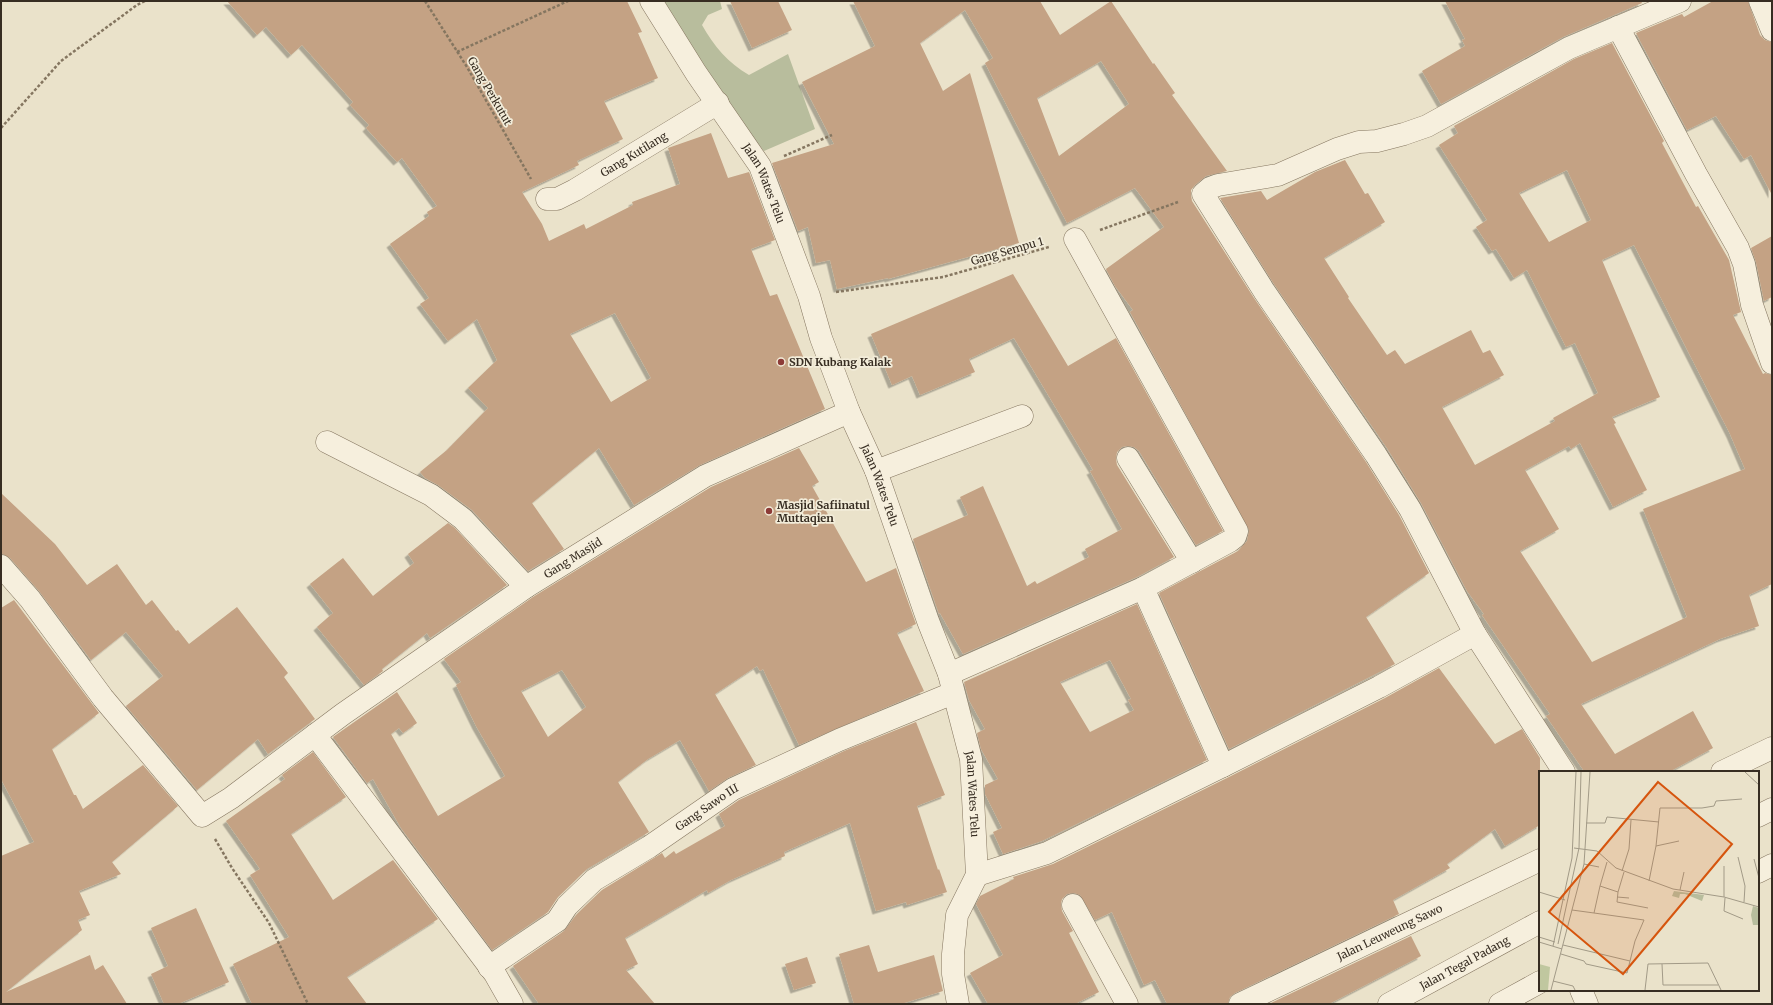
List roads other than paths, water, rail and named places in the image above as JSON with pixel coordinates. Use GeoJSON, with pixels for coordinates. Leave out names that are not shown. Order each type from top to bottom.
{"type":"FeatureCollection","features":[{"type":"Feature","properties":{"kind":"street","name":"Jalan Wates Telu"},"geometry":{"type":"LineString","coordinates":[[651,1],[696,73],[760,166],[810,296],[821,338],[849,412],[876,471],[951,684],[971,759],[977,875],[957,915],[952,974],[958,1004]]}},
{"type":"Feature","properties":{"kind":"street"},"geometry":{"type":"LineString","coordinates":[[1563,771],[1475,634],[1410,509],[1376,455],[1264,291],[1202,194],[1218,184],[1278,175],[1337,149],[1359,142],[1377,141],[1427,126],[1569,48],[1680,1]]}},
{"type":"Feature","properties":{"kind":"street"},"geometry":{"type":"LineString","coordinates":[[1760,1],[1772,30]]}},
{"type":"Feature","properties":{"kind":"street"},"geometry":{"type":"LineString","coordinates":[[1618,27],[1696,174],[1738,248],[1744,264],[1752,305],[1772,362]]}},
{"type":"Feature","properties":{"kind":"street","name":"Gang Kutilang"},"geometry":{"type":"LineString","coordinates":[[548,199],[557,199],[575,190],[718,103]]}},
{"type":"Feature","properties":{"kind":"street","name":"Gang Sawo III"},"geometry":{"type":"LineString","coordinates":[[492,970],[557,921],[567,906],[594,880],[649,847],[734,789],[839,740],[1143,588],[1235,537],[1237,531],[1075,239]]}},
{"type":"Feature","properties":{"kind":"street","name":"Gang Masjid"},"geometry":{"type":"LineString","coordinates":[[1,566],[30,599],[103,698],[202,816],[231,798],[315,735],[526,587],[705,476],[849,412]]}},
{"type":"Feature","properties":{"kind":"street"},"geometry":{"type":"LineString","coordinates":[[876,471],[1022,416]]}},
{"type":"Feature","properties":{"kind":"street"},"geometry":{"type":"LineString","coordinates":[[327,442],[431,496],[463,519],[526,587]]}},
{"type":"Feature","properties":{"kind":"street"},"geometry":{"type":"LineString","coordinates":[[1128,458],[1192,562]]}},
{"type":"Feature","properties":{"kind":"street"},"geometry":{"type":"LineString","coordinates":[[1143,588],[1223,766]]}},
{"type":"Feature","properties":{"kind":"street"},"geometry":{"type":"LineString","coordinates":[[977,875],[1047,853],[1379,687],[1475,634]]}},
{"type":"Feature","properties":{"kind":"street"},"geometry":{"type":"LineString","coordinates":[[315,735],[492,970],[512,1004]]}},
{"type":"Feature","properties":{"kind":"street"},"geometry":{"type":"LineString","coordinates":[[1724,771],[1772,748]]}},
{"type":"Feature","properties":{"kind":"street"},"geometry":{"type":"LineString","coordinates":[[1759,816],[1772,809]]}},
{"type":"Feature","properties":{"kind":"street","name":"Jalan Leuweung Sawo"},"geometry":{"type":"LineString","coordinates":[[1240,1004],[1539,860]]}},
{"type":"Feature","properties":{"kind":"street"},"geometry":{"type":"LineString","coordinates":[[1759,872],[1772,865]]}},
{"type":"Feature","properties":{"kind":"street"},"geometry":{"type":"LineString","coordinates":[[1073,905],[1126,1004]]}},
{"type":"Feature","properties":{"kind":"street","name":"Jalan Tegal Padang"},"geometry":{"type":"LineString","coordinates":[[1389,1004],[1539,923]]}},
{"type":"Feature","properties":{"kind":"street"},"geometry":{"type":"LineString","coordinates":[[1500,1004],[1539,983]]}},
{"type":"Feature","properties":{"kind":"street"},"geometry":{"type":"LineString","coordinates":[[1581,991],[1587,1004]]}},
{"type":"Feature","properties":{"kind":"place","name":"SDN Kubang Kalak"},"geometry":{"type":"Point","coordinates":[781,362]}},
{"type":"Feature","properties":{"kind":"place","name":"Masjid Safiinatul Muttaqien"},"geometry":{"type":"Point","coordinates":[769,511]}}]}
